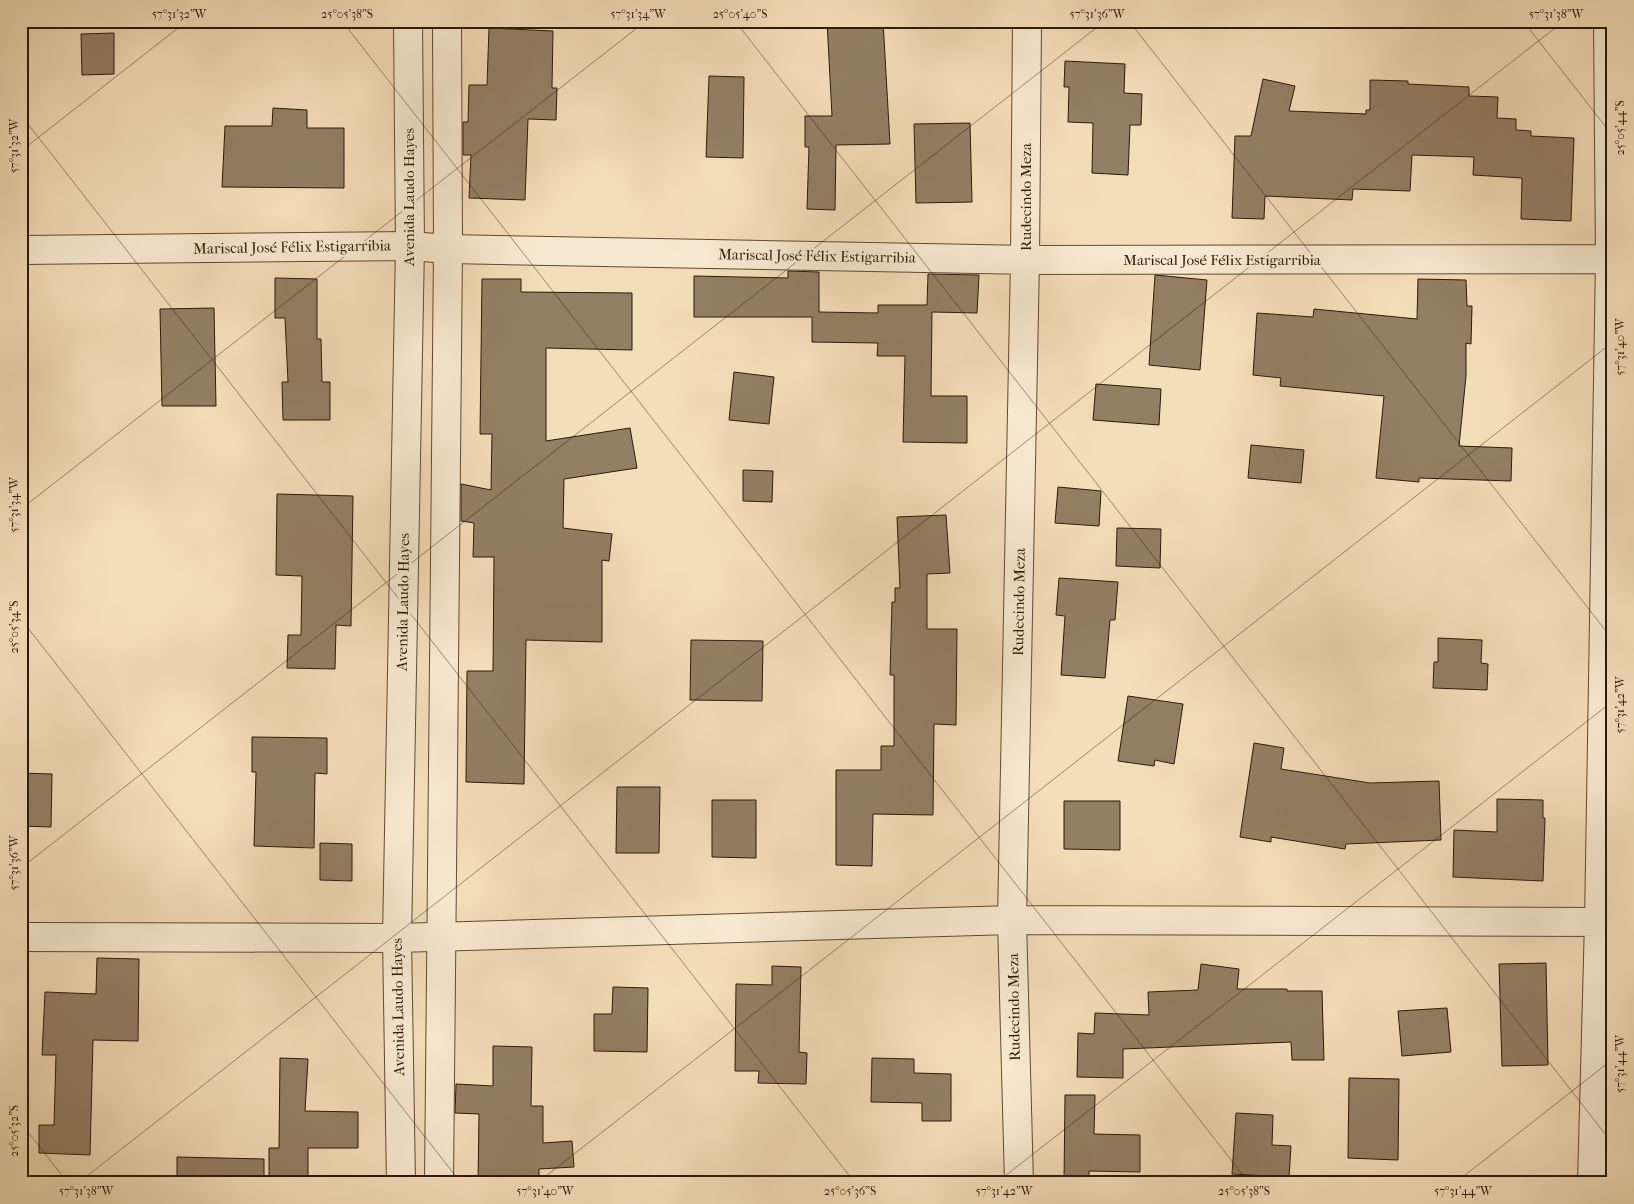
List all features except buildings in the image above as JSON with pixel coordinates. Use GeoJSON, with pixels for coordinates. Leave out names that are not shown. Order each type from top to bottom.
{"type":"FeatureCollection","features":[{"type":"Feature","properties":{"kind":"street","name":"Avenida Laudo Hayes"},"geometry":{"type":"LineString","coordinates":[[401,1183],[397,938],[410,246],[408,21]]}},
{"type":"Feature","properties":{"kind":"street"},"geometry":{"type":"LineString","coordinates":[[440,1183],[448,249],[447,21]]}},
{"type":"Feature","properties":{"kind":"street","name":"Rudecindo Meza"},"geometry":{"type":"LineString","coordinates":[[1019,1183],[1012,920],[1025,260],[1026,21]]}},
{"type":"Feature","properties":{"kind":"street"},"geometry":{"type":"LineString","coordinates":[[1592,1183],[1606,922],[1612,259],[1608,21]]}},
{"type":"Feature","properties":{"kind":"street","name":"Mariscal José Félix Estigarribia"},"geometry":{"type":"LineString","coordinates":[[21,250],[410,246],[448,249],[1025,260],[1612,259]]}},
{"type":"Feature","properties":{"kind":"street"},"geometry":{"type":"LineString","coordinates":[[21,937],[397,938],[1012,920],[1606,922]]}}]}
